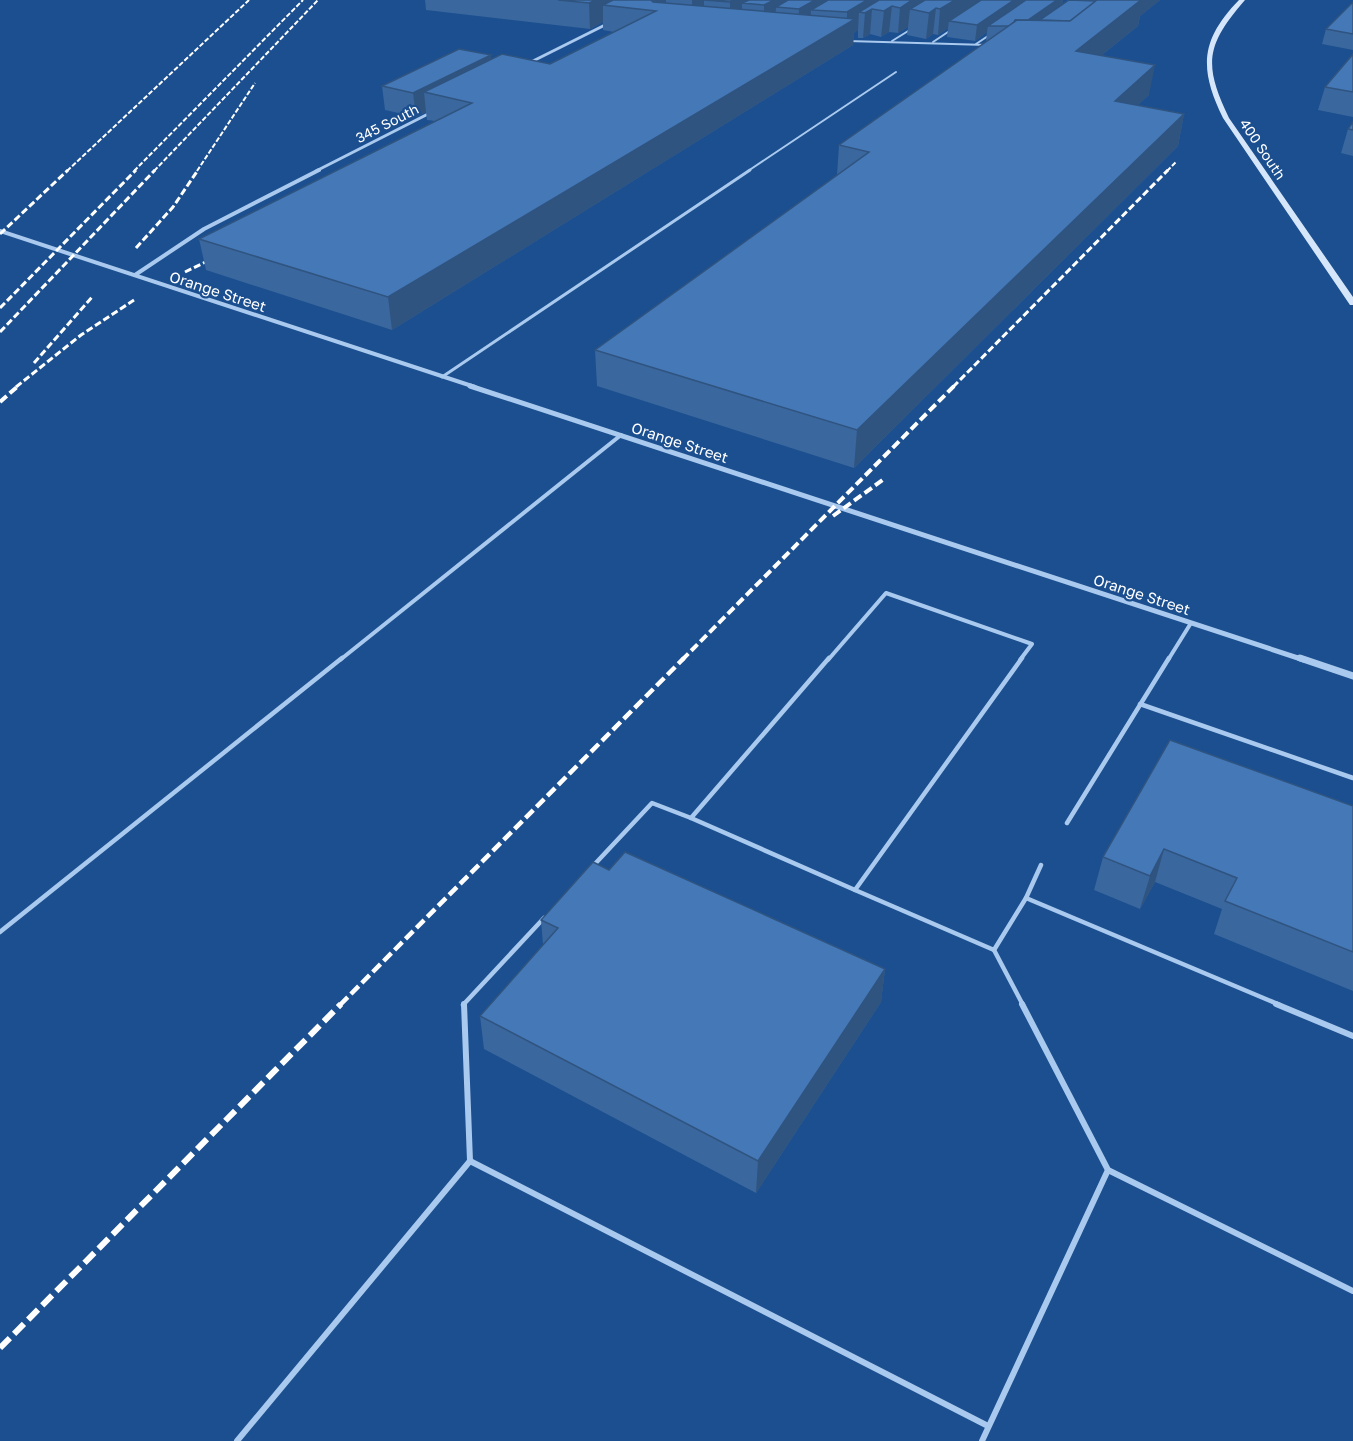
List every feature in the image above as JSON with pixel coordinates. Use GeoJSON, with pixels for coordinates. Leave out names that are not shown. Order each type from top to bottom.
{"type":"FeatureCollection","features":[{"type":"Feature","properties":{"kind":"street","name":"400 South"},"geometry":{"type":"LineString","coordinates":[[1242,0],[1224,17],[1209,49],[1208,71],[1214,94],[1236,133],[1353,303]]}},
{"type":"Feature","properties":{"kind":"street"},"geometry":{"type":"LineString","coordinates":[[523,66],[618,18]]}},
{"type":"Feature","properties":{"kind":"street","name":"345 South"},"geometry":{"type":"LineString","coordinates":[[135,275],[204,228],[438,108]]}},
{"type":"Feature","properties":{"kind":"street","name":"Orange Street"},"geometry":{"type":"LineString","coordinates":[[0,231],[1353,676]]}},
{"type":"Feature","properties":{"kind":"lane"},"geometry":{"type":"LineString","coordinates":[[890,42],[918,24]]}},
{"type":"Feature","properties":{"kind":"lane"},"geometry":{"type":"LineString","coordinates":[[932,43],[959,25]]}},
{"type":"Feature","properties":{"kind":"lane"},"geometry":{"type":"LineString","coordinates":[[976,44],[993,32]]}},
{"type":"Feature","properties":{"kind":"lane"},"geometry":{"type":"LineString","coordinates":[[847,41],[856,35]]}},
{"type":"Feature","properties":{"kind":"lane"},"geometry":{"type":"LineString","coordinates":[[840,41],[997,45]]}},
{"type":"Feature","properties":{"kind":"lane"},"geometry":{"type":"LineString","coordinates":[[442,377],[896,72]]}},
{"type":"Feature","properties":{"kind":"lane"},"geometry":{"type":"LineString","coordinates":[[0,932],[621,435]]}},
{"type":"Feature","properties":{"kind":"lane"},"geometry":{"type":"LineString","coordinates":[[691,818],[886,593],[1032,644],[855,890]]}},
{"type":"Feature","properties":{"kind":"lane"},"geometry":{"type":"LineString","coordinates":[[1067,823],[1191,623]]}},
{"type":"Feature","properties":{"kind":"lane"},"geometry":{"type":"LineString","coordinates":[[1140,704],[1353,778]]}},
{"type":"Feature","properties":{"kind":"lane"},"geometry":{"type":"LineString","coordinates":[[589,870],[652,803],[994,950],[1108,1170],[1353,1291]]}},
{"type":"Feature","properties":{"kind":"lane"},"geometry":{"type":"LineString","coordinates":[[994,950],[1026,898],[1041,865]]}},
{"type":"Feature","properties":{"kind":"lane"},"geometry":{"type":"LineString","coordinates":[[1026,898],[1353,1036]]}},
{"type":"Feature","properties":{"kind":"lane"},"geometry":{"type":"LineString","coordinates":[[237,1441],[470,1161],[463,1005],[550,912]]}},
{"type":"Feature","properties":{"kind":"lane"},"geometry":{"type":"LineString","coordinates":[[470,1161],[988,1426]]}},
{"type":"Feature","properties":{"kind":"lane"},"geometry":{"type":"LineString","coordinates":[[982,1441],[1108,1170]]}},
{"type":"Feature","properties":{"kind":"building"},"geometry":{"type":"Polygon","coordinates":[[[558,0],[596,0],[589,3],[558,0]]]}},
{"type":"Feature","properties":{"kind":"building"},"geometry":{"type":"Polygon","coordinates":[[[613,0],[651,0],[653,2],[855,19],[388,297],[199,239],[472,103],[424,92],[502,54],[550,64],[656,11],[603,5],[613,0]]]}},
{"type":"Feature","properties":{"kind":"building"},"geometry":{"type":"Polygon","coordinates":[[[704,0],[735,0],[730,2],[704,0]]]}},
{"type":"Feature","properties":{"kind":"building"},"geometry":{"type":"Polygon","coordinates":[[[749,0],[774,0],[764,5],[742,3],[749,0]]]}},
{"type":"Feature","properties":{"kind":"building"},"geometry":{"type":"Polygon","coordinates":[[[788,0],[815,0],[799,9],[776,7],[788,0]]]}},
{"type":"Feature","properties":{"kind":"building"},"geometry":{"type":"Polygon","coordinates":[[[828,0],[867,0],[847,12],[811,10],[828,0]]]}},
{"type":"Feature","properties":{"kind":"building"},"geometry":{"type":"Polygon","coordinates":[[[879,0],[912,0],[900,8],[892,6],[884,11],[872,9],[865,13],[859,12],[879,0]]]}},
{"type":"Feature","properties":{"kind":"building"},"geometry":{"type":"Polygon","coordinates":[[[925,0],[955,0],[929,13],[910,9],[925,0]]]}},
{"type":"Feature","properties":{"kind":"building"},"geometry":{"type":"Polygon","coordinates":[[[981,0],[1014,0],[977,25],[949,21],[981,0]]]}},
{"type":"Feature","properties":{"kind":"building"},"geometry":{"type":"Polygon","coordinates":[[[1026,0],[1057,0],[1028,20],[1015,20],[1009,26],[988,26],[1026,0]]]}},
{"type":"Feature","properties":{"kind":"building"},"geometry":{"type":"Polygon","coordinates":[[[1069,0],[1096,1],[1070,21],[1040,20],[1069,0]]]}},
{"type":"Feature","properties":{"kind":"building"},"geometry":{"type":"Polygon","coordinates":[[[1097,0],[1141,0],[1076,51],[1155,65],[1115,101],[1184,114],[857,430],[595,350],[869,152],[839,145],[1017,20],[1070,21],[1097,0]]]}},
{"type":"Feature","properties":{"kind":"building"},"geometry":{"type":"Polygon","coordinates":[[[1353,2],[1353,34],[1326,29],[1353,2]]]}},
{"type":"Feature","properties":{"kind":"building"},"geometry":{"type":"Polygon","coordinates":[[[459,49],[491,55],[413,93],[382,86],[459,49]]]}},
{"type":"Feature","properties":{"kind":"building"},"geometry":{"type":"Polygon","coordinates":[[[1353,54],[1353,92],[1325,87],[1353,54]]]}},
{"type":"Feature","properties":{"kind":"building"},"geometry":{"type":"Polygon","coordinates":[[[1170,740],[1353,806],[1353,952],[1225,901],[1237,878],[1164,849],[1150,876],[1103,857],[1170,740]]]}},
{"type":"Feature","properties":{"kind":"building"},"geometry":{"type":"Polygon","coordinates":[[[625,852],[885,969],[758,1161],[480,1016],[558,928],[541,920],[593,862],[609,870],[625,852]]]}},
{"type":"Feature","properties":{"kind":"railway"},"geometry":{"type":"LineString","coordinates":[[67,171],[249,0]]}},
{"type":"Feature","properties":{"kind":"railway"},"geometry":{"type":"LineString","coordinates":[[134,171],[303,0]]}},
{"type":"Feature","properties":{"kind":"railway"},"geometry":{"type":"LineString","coordinates":[[154,171],[318,0]]}},
{"type":"Feature","properties":{"kind":"railway"},"geometry":{"type":"LineString","coordinates":[[197,171],[255,83]]}},
{"type":"Feature","properties":{"kind":"railway"},"geometry":{"type":"LineString","coordinates":[[1168,170],[1176,162]]}},
{"type":"Feature","properties":{"kind":"railway"},"geometry":{"type":"LineString","coordinates":[[0,234],[68,170]]}},
{"type":"Feature","properties":{"kind":"railway"},"geometry":{"type":"LineString","coordinates":[[0,308],[136,170]]}},
{"type":"Feature","properties":{"kind":"railway"},"geometry":{"type":"LineString","coordinates":[[0,332],[155,170]]}},
{"type":"Feature","properties":{"kind":"railway"},"geometry":{"type":"LineString","coordinates":[[136,248],[173,207],[198,170]]}},
{"type":"Feature","properties":{"kind":"railway"},"geometry":{"type":"LineString","coordinates":[[953,387],[1168,170]]}},
{"type":"Feature","properties":{"kind":"railway"},"geometry":{"type":"LineString","coordinates":[[185,272],[218,256]]}},
{"type":"Feature","properties":{"kind":"railway"},"geometry":{"type":"LineString","coordinates":[[34,363],[92,297]]}},
{"type":"Feature","properties":{"kind":"railway"},"geometry":{"type":"LineString","coordinates":[[16,387],[81,335],[134,300]]}},
{"type":"Feature","properties":{"kind":"railway"},"geometry":{"type":"LineString","coordinates":[[0,402],[18,386]]}},
{"type":"Feature","properties":{"kind":"railway"},"geometry":{"type":"LineString","coordinates":[[682,660],[954,386]]}},
{"type":"Feature","properties":{"kind":"railway"},"geometry":{"type":"LineString","coordinates":[[833,516],[884,479]]}},
{"type":"Feature","properties":{"kind":"railway"},"geometry":{"type":"LineString","coordinates":[[340,1005],[684,658]]}},
{"type":"Feature","properties":{"kind":"railway"},"geometry":{"type":"LineString","coordinates":[[0,1348],[341,1004]]}}]}
